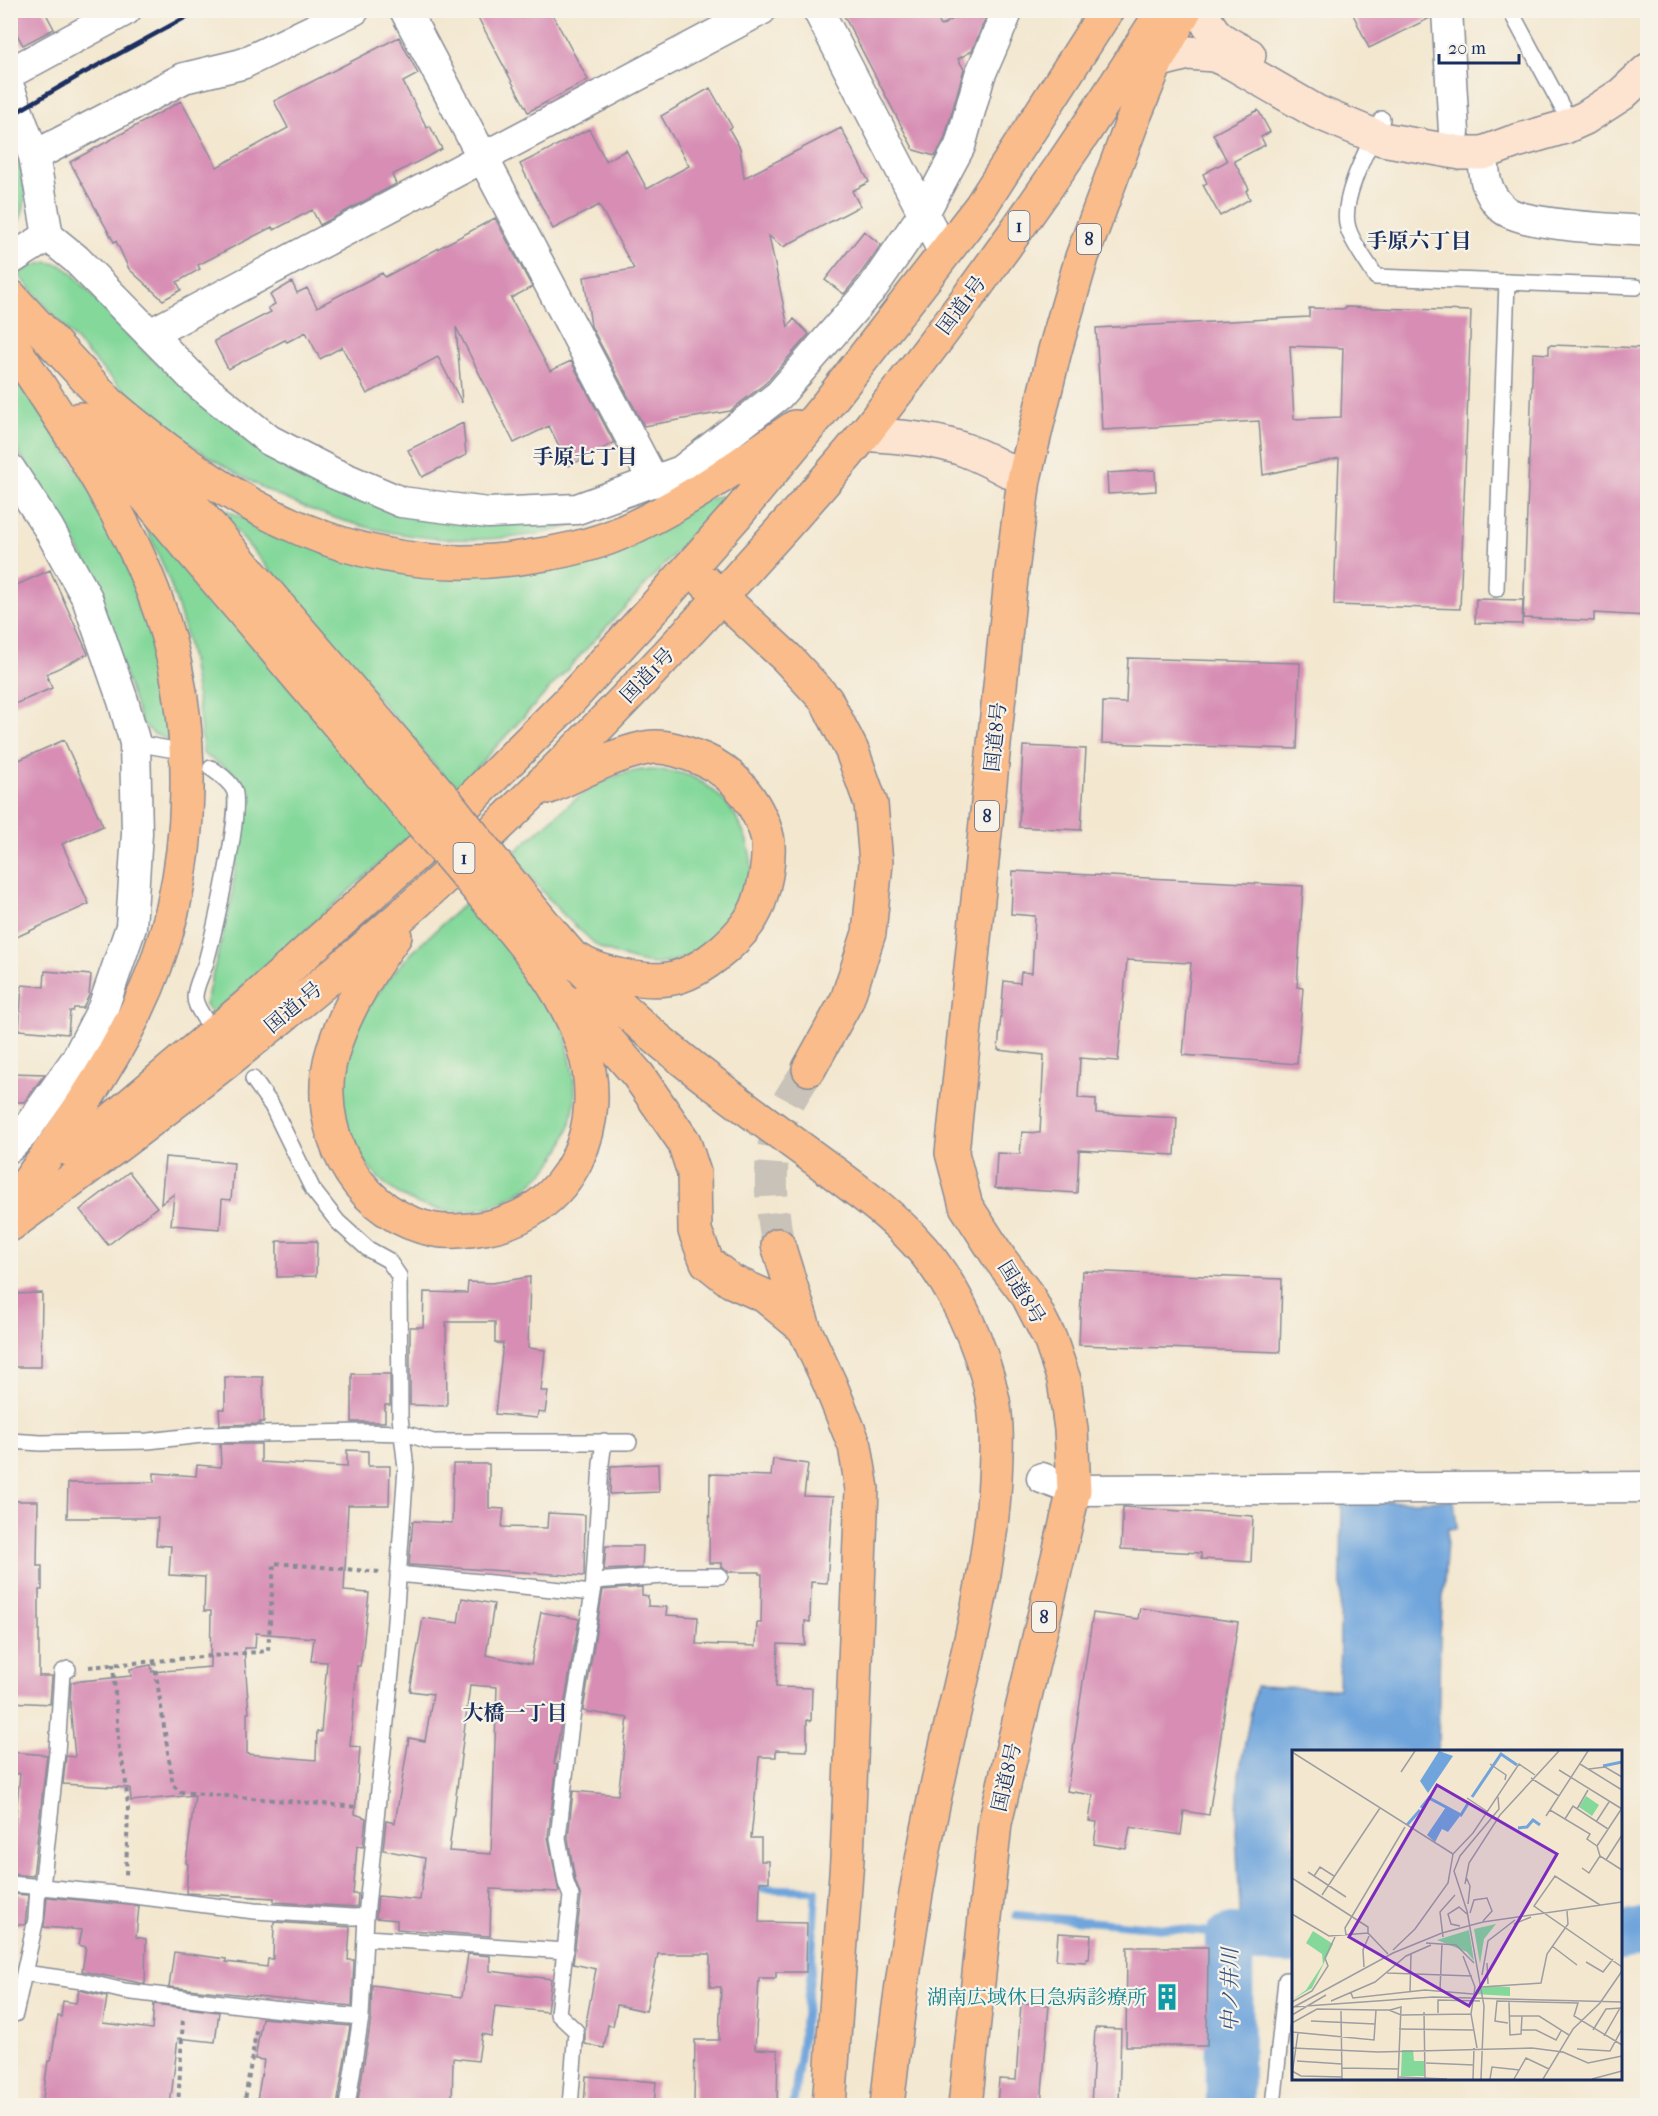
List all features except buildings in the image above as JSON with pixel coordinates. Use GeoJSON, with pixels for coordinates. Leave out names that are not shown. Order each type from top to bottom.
{"type":"FeatureCollection","features":[{"type":"Feature","properties":{"kind":"highway","name":"国道1号"},"geometry":{"type":"LineString","coordinates":[[12,1211],[249,1004],[419,851],[567,703],[690,568],[826,406],[981,206],[1107,10]]}},
{"type":"Feature","properties":{"kind":"highway","name":"国道1号"},"geometry":{"type":"LineString","coordinates":[[12,1211],[267,1029],[351,959],[448,873],[607,717],[721,597],[864,434],[1050,184],[1108,99],[1152,49],[1163,10]]}},
{"type":"Feature","properties":{"kind":"highway","name":"8"},"geometry":{"type":"LineString","coordinates":[[1024,479],[1055,350],[1082,257],[1134,117],[1152,49],[1185,10]]}},
{"type":"Feature","properties":{"kind":"highway"},"geometry":{"type":"LineString","coordinates":[[1081,50],[1104,33],[1128,24],[1152,49]]}},
{"type":"Feature","properties":{"kind":"highway"},"geometry":{"type":"LineString","coordinates":[[14,322],[154,442],[243,502],[340,544],[393,556],[449,563],[507,561],[561,552],[614,536],[663,513],[826,406]]}},
{"type":"Feature","properties":{"kind":"highway"},"geometry":{"type":"LineString","coordinates":[[14,322],[167,520],[420,820],[490,881],[545,947],[684,1142],[694,1173],[694,1232],[707,1262],[731,1281],[765,1296],[804,1328]]}},
{"type":"Feature","properties":{"kind":"highway"},"geometry":{"type":"LineString","coordinates":[[12,1211],[105,1068],[135,1013],[157,960],[174,903],[183,845],[186,792],[185,736],[179,683],[165,625],[143,567],[14,322]]}},
{"type":"Feature","properties":{"kind":"highway"},"geometry":{"type":"LineString","coordinates":[[109,403],[180,491],[446,800],[490,881]]}},
{"type":"Feature","properties":{"kind":"highway","name":"国道8号"},"geometry":{"type":"LineString","coordinates":[[965,2106],[995,1823],[1074,1490],[1071,1429],[1064,1380],[1050,1339],[1028,1296],[1000,1259],[966,1206],[952,1153],[1011,579],[1024,479]]}},
{"type":"Feature","properties":{"kind":"highway"},"geometry":{"type":"LineString","coordinates":[[690,568],[787,658],[826,700],[852,751],[871,804],[876,863],[869,933],[847,1000],[809,1070]]}},
{"type":"Feature","properties":{"kind":"highway"},"geometry":{"type":"LineString","coordinates":[[528,797],[619,756],[648,747],[680,751],[716,765],[739,785],[756,808],[768,841],[759,903],[745,926],[727,947],[695,970],[669,979],[636,979],[582,963],[545,947]]}},
{"type":"Feature","properties":{"kind":"highway"},"geometry":{"type":"LineString","coordinates":[[448,873],[394,938],[370,973],[349,1012],[336,1043],[328,1073],[328,1107],[333,1134],[343,1160],[359,1186],[384,1208],[409,1222],[435,1230],[465,1231],[500,1225],[528,1212],[555,1191],[575,1166],[588,1134],[592,1102],[590,1073],[583,1043],[545,947]]}},
{"type":"Feature","properties":{"kind":"highway"},"geometry":{"type":"LineString","coordinates":[[545,947],[595,982],[630,1016],[678,1056],[882,1209],[913,1239],[933,1261],[963,1314],[975,1340],[993,1400],[997,1440],[986,1564],[914,1895],[886,2106]]}},
{"type":"Feature","properties":{"kind":"highway"},"geometry":{"type":"LineString","coordinates":[[777,1245],[804,1328],[855,1446],[862,1489],[847,1858],[829,2106]]}},
{"type":"Feature","properties":{"kind":"street"},"geometry":{"type":"LineString","coordinates":[[10,73],[126,10]]}},
{"type":"Feature","properties":{"kind":"street"},"geometry":{"type":"LineString","coordinates":[[34,156],[184,78],[242,64],[354,10]]}},
{"type":"Feature","properties":{"kind":"street"},"geometry":{"type":"LineString","coordinates":[[405,10],[654,482]]}},
{"type":"Feature","properties":{"kind":"street"},"geometry":{"type":"LineString","coordinates":[[150,334],[760,10]]}},
{"type":"Feature","properties":{"kind":"street"},"geometry":{"type":"LineString","coordinates":[[818,10],[944,253]]}},
{"type":"Feature","properties":{"kind":"street"},"geometry":{"type":"LineString","coordinates":[[10,90],[34,156],[48,236],[76,259],[199,384],[269,440],[333,473],[401,502],[488,513],[577,509],[681,471],[779,395],[873,287],[924,213],[960,146],[980,75],[1008,10]]}},
{"type":"Feature","properties":{"kind":"street"},"geometry":{"type":"LineString","coordinates":[[1202,10],[1206,22],[1217,38],[1378,127],[1422,147],[1461,153],[1483,153],[1572,124],[1604,107],[1622,94],[1647,70]]}},
{"type":"Feature","properties":{"kind":"street"},"geometry":{"type":"LineString","coordinates":[[1447,10],[1454,132]]}},
{"type":"Feature","properties":{"kind":"street"},"geometry":{"type":"LineString","coordinates":[[1152,49],[1214,56],[1232,63],[1317,112],[1378,127],[1427,129],[1489,136],[1513,142]]}},
{"type":"Feature","properties":{"kind":"street"},"geometry":{"type":"LineString","coordinates":[[1483,153],[1484,181],[1494,199],[1504,210],[1524,220],[1647,231]]}},
{"type":"Feature","properties":{"kind":"street"},"geometry":{"type":"LineString","coordinates":[[10,260],[48,236]]}},
{"type":"Feature","properties":{"kind":"street"},"geometry":{"type":"LineString","coordinates":[[864,434],[924,440],[964,450],[1024,479]]}},
{"type":"Feature","properties":{"kind":"street"},"geometry":{"type":"LineString","coordinates":[[10,469],[48,527],[87,598],[123,701],[135,743],[137,834],[131,927],[103,1008],[76,1060],[23,1134],[10,1148]]}},
{"type":"Feature","properties":{"kind":"street"},"geometry":{"type":"LineString","coordinates":[[1042,1478],[1074,1490],[1647,1487]]}},
{"type":"Feature","properties":{"kind":"lane"},"geometry":{"type":"LineString","coordinates":[[1510,10],[1572,124]]}},
{"type":"Feature","properties":{"kind":"lane"},"geometry":{"type":"LineString","coordinates":[[1378,127],[1361,163],[1345,209],[1348,229],[1376,277],[1636,287]]}},
{"type":"Feature","properties":{"kind":"lane"},"geometry":{"type":"LineString","coordinates":[[1496,589],[1507,282]]}},
{"type":"Feature","properties":{"kind":"lane"},"geometry":{"type":"LineString","coordinates":[[135,743],[169,749]]}},
{"type":"Feature","properties":{"kind":"lane"},"geometry":{"type":"LineString","coordinates":[[204,1018],[197,1007],[195,995],[217,918],[236,810],[235,791],[223,777],[211,768]]}},
{"type":"Feature","properties":{"kind":"lane"},"geometry":{"type":"LineString","coordinates":[[253,1079],[272,1106],[313,1190],[338,1222],[368,1248],[388,1260],[399,1276],[400,1417],[404,1433],[406,1468],[392,1663],[366,1916],[361,2017],[346,2106]]}},
{"type":"Feature","properties":{"kind":"lane"},"geometry":{"type":"LineString","coordinates":[[10,1441],[41,1443],[148,1441],[202,1435],[361,1432],[404,1433],[433,1442],[629,1442]]}},
{"type":"Feature","properties":{"kind":"lane"},"geometry":{"type":"LineString","coordinates":[[570,2106],[576,2031],[558,2014],[571,1896],[566,1883],[558,1838],[572,1714],[593,1587],[604,1441]]}},
{"type":"Feature","properties":{"kind":"lane"},"geometry":{"type":"LineString","coordinates":[[398,1574],[593,1587],[664,1576],[720,1576]]}},
{"type":"Feature","properties":{"kind":"lane"},"geometry":{"type":"LineString","coordinates":[[10,2015],[15,2014],[36,1918],[57,1752],[62,1672],[68,1669]]}},
{"type":"Feature","properties":{"kind":"lane"},"geometry":{"type":"LineString","coordinates":[[10,1884],[127,1895],[254,1911],[366,1916]]}},
{"type":"Feature","properties":{"kind":"lane"},"geometry":{"type":"LineString","coordinates":[[366,1938],[566,1951]]}},
{"type":"Feature","properties":{"kind":"lane"},"geometry":{"type":"LineString","coordinates":[[24,1973],[73,1979],[124,1991],[361,2017]]}},
{"type":"Feature","properties":{"kind":"lane"},"geometry":{"type":"LineString","coordinates":[[1274,2106],[1286,1980],[1292,1981]]}},
{"type":"Feature","properties":{"kind":"path"},"geometry":{"type":"LineString","coordinates":[[68,1669],[268,1651],[274,1563],[398,1574]]}},
{"type":"Feature","properties":{"kind":"path"},"geometry":{"type":"LineString","coordinates":[[154,1661],[173,1785],[180,1792],[377,1808]]}},
{"type":"Feature","properties":{"kind":"path"},"geometry":{"type":"LineString","coordinates":[[113,1664],[118,1750],[125,1773],[128,1807],[127,1895]]}},
{"type":"Feature","properties":{"kind":"path"},"geometry":{"type":"LineString","coordinates":[[178,2106],[185,1998]]}},
{"type":"Feature","properties":{"kind":"path"},"geometry":{"type":"LineString","coordinates":[[244,2106],[260,2007]]}},
{"type":"Feature","properties":{"kind":"green space"},"geometry":{"type":"Polygon","coordinates":[[[16,155],[23,176],[25,196],[22,215],[11,234],[11,158],[16,155]]]}},
{"type":"Feature","properties":{"kind":"green space"},"geometry":{"type":"Polygon","coordinates":[[[48,262],[61,265],[73,274],[146,353],[196,396],[337,486],[610,510],[608,515],[538,534],[478,539],[420,537],[365,527],[311,510],[260,486],[210,458],[118,385],[79,345],[18,274],[32,266],[48,262]]]}},
{"type":"Feature","properties":{"kind":"green space"},"geometry":{"type":"Polygon","coordinates":[[[10,364],[114,526],[158,647],[171,741],[154,734],[141,722],[87,564],[43,488],[11,442],[10,364]]]}},
{"type":"Feature","properties":{"kind":"green space"},"geometry":{"type":"Polygon","coordinates":[[[720,496],[725,499],[456,790],[215,506],[341,557],[433,573],[720,496]]]}},
{"type":"Feature","properties":{"kind":"green space"},"geometry":{"type":"Polygon","coordinates":[[[138,510],[413,833],[212,1015],[205,1005],[231,901],[244,805],[242,787],[234,773],[203,754],[196,690],[184,627],[160,557],[138,510]]]}},
{"type":"Feature","properties":{"kind":"green space"},"geometry":{"type":"Polygon","coordinates":[[[641,770],[682,773],[710,788],[724,801],[744,833],[750,851],[752,870],[750,888],[743,906],[722,936],[680,959],[660,964],[628,959],[597,945],[554,905],[513,853],[573,801],[597,784],[622,774],[641,770]]]}},
{"type":"Feature","properties":{"kind":"green space"},"geometry":{"type":"Polygon","coordinates":[[[469,899],[522,961],[561,1023],[566,1034],[573,1070],[575,1098],[572,1117],[561,1148],[535,1181],[517,1194],[488,1207],[458,1211],[430,1208],[403,1197],[380,1180],[361,1157],[348,1130],[342,1099],[342,1084],[353,1039],[366,1011],[383,986],[402,963],[469,899]]]}},
{"type":"Feature","properties":{"kind":"water"},"geometry":{"type":"Polygon","coordinates":[[[1454,1500],[1457,1528],[1448,1529],[1440,1636],[1438,1750],[1292,1750],[1292,1929],[1241,1927],[1236,1831],[1239,1774],[1256,1686],[1339,1689],[1342,1503],[1454,1500]]]}},
{"type":"Feature","properties":{"kind":"waterway"},"geometry":{"type":"LineString","coordinates":[[749,1888],[810,1890]]}},
{"type":"Feature","properties":{"kind":"waterway"},"geometry":{"type":"LineString","coordinates":[[793,2106],[811,1972],[816,1891]]}},
{"type":"Feature","properties":{"kind":"waterway"},"geometry":{"type":"LineString","coordinates":[[1016,1915],[1221,1933],[1229,1938]]}},
{"type":"Feature","properties":{"kind":"waterway","name":"中ノ井川"},"geometry":{"type":"LineString","coordinates":[[1622,1937],[1648,1931]]}},
{"type":"Feature","properties":{"kind":"waterway","name":"中ノ井川"},"geometry":{"type":"LineString","coordinates":[[1230,2106],[1229,1938],[1292,1940]]}},
{"type":"Feature","properties":{"kind":"tunnel"},"geometry":{"type":"LineString","coordinates":[[778,1245],[773,1211],[772,1159],[779,1126],[787,1104],[809,1069]]}},
{"type":"Feature","properties":{"kind":"railway"},"geometry":{"type":"LineString","coordinates":[[10,116],[199,10]]}},
{"type":"Feature","properties":{"kind":"place","name":"湖南広域休日急病診療所"},"geometry":{"type":"Point","coordinates":[1167,1997]}},
{"type":"Feature","properties":{"kind":"district","name":"手原六丁目"},"geometry":{"type":"Point","coordinates":[1419,241]}},
{"type":"Feature","properties":{"kind":"district","name":"手原七丁目"},"geometry":{"type":"Point","coordinates":[585,457]}},
{"type":"Feature","properties":{"kind":"district","name":"大橋一丁目"},"geometry":{"type":"Point","coordinates":[515,1713]}}]}
